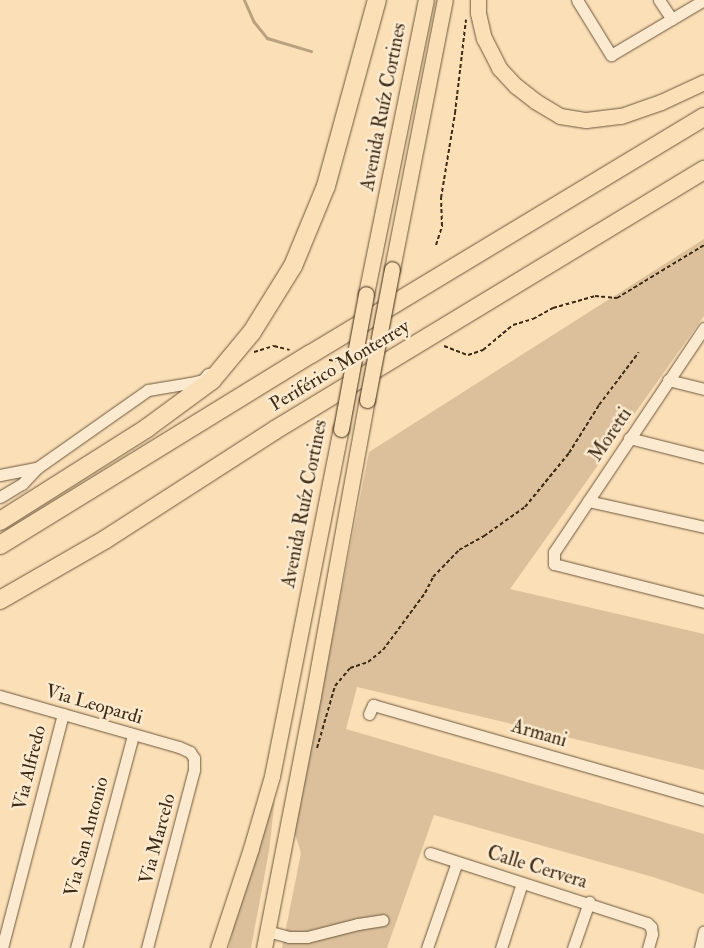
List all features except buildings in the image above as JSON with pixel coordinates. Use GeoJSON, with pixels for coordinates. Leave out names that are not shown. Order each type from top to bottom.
{"type":"FeatureCollection","features":[{"type":"Feature","properties":{"kind":"highway"},"geometry":{"type":"LineString","coordinates":[[0,521],[147,428],[212,380],[252,332],[293,266],[326,186],[377,4]]}},
{"type":"Feature","properties":{"kind":"highway","name":"Periférico Monterrey"},"geometry":{"type":"LineString","coordinates":[[0,545],[311,354],[704,118]]}},
{"type":"Feature","properties":{"kind":"highway","name":"Periférico Monterrey"},"geometry":{"type":"LineString","coordinates":[[0,600],[106,539],[300,415],[704,170]]}},
{"type":"Feature","properties":{"kind":"main road"},"geometry":{"type":"LineString","coordinates":[[264,948],[392,269],[446,0]]}},
{"type":"Feature","properties":{"kind":"main road"},"geometry":{"type":"LineString","coordinates":[[478,0],[478,13],[484,38],[499,68],[516,86],[535,101],[560,116],[586,120],[621,116],[661,102],[704,82]]}},
{"type":"Feature","properties":{"kind":"main road","name":"Avenida Ruíz Cortines"},"geometry":{"type":"LineString","coordinates":[[218,948],[251,848],[272,776],[425,2]]}},
{"type":"Feature","properties":{"kind":"street"},"geometry":{"type":"LineString","coordinates":[[577,0],[611,55],[704,0]]}},
{"type":"Feature","properties":{"kind":"street"},"geometry":{"type":"LineString","coordinates":[[660,0],[672,19]]}},
{"type":"Feature","properties":{"kind":"street"},"geometry":{"type":"LineString","coordinates":[[0,497],[22,484],[36,468],[148,390],[203,380],[259,316],[305,234],[377,4]]}},
{"type":"Feature","properties":{"kind":"street","name":"Moretti"},"geometry":{"type":"LineString","coordinates":[[704,328],[554,552],[554,564],[704,602]]}},
{"type":"Feature","properties":{"kind":"street"},"geometry":{"type":"LineString","coordinates":[[668,380],[704,389]]}},
{"type":"Feature","properties":{"kind":"street"},"geometry":{"type":"LineString","coordinates":[[630,438],[704,457]]}},
{"type":"Feature","properties":{"kind":"street"},"geometry":{"type":"LineString","coordinates":[[0,475],[36,468]]}},
{"type":"Feature","properties":{"kind":"street"},"geometry":{"type":"LineString","coordinates":[[588,501],[704,527]]}},
{"type":"Feature","properties":{"kind":"street","name":"Via Leopardi"},"geometry":{"type":"LineString","coordinates":[[0,696],[179,747]]}},
{"type":"Feature","properties":{"kind":"street","name":"Armani"},"geometry":{"type":"LineString","coordinates":[[369,714],[373,705],[704,800]]}},
{"type":"Feature","properties":{"kind":"street","name":"Via Alfredo"},"geometry":{"type":"LineString","coordinates":[[2,948],[63,714]]}},
{"type":"Feature","properties":{"kind":"street","name":"Via San Antonio"},"geometry":{"type":"LineString","coordinates":[[76,948],[133,734]]}},
{"type":"Feature","properties":{"kind":"street","name":"Via Marcelo"},"geometry":{"type":"LineString","coordinates":[[147,948],[194,770],[194,758],[190,752],[179,747]]}},
{"type":"Feature","properties":{"kind":"street","name":"Calle Cervera"},"geometry":{"type":"LineString","coordinates":[[430,853],[522,883],[589,902],[647,923],[651,927],[652,934],[648,948]]}},
{"type":"Feature","properties":{"kind":"street"},"geometry":{"type":"LineString","coordinates":[[427,948],[457,862]]}},
{"type":"Feature","properties":{"kind":"street"},"geometry":{"type":"LineString","coordinates":[[501,948],[522,883]]}},
{"type":"Feature","properties":{"kind":"street"},"geometry":{"type":"LineString","coordinates":[[574,948],[589,902]]}},
{"type":"Feature","properties":{"kind":"street"},"geometry":{"type":"LineString","coordinates":[[267,931],[289,937],[307,937],[358,924],[383,920]]}},
{"type":"Feature","properties":{"kind":"street"},"geometry":{"type":"LineString","coordinates":[[700,948],[704,932]]}},
{"type":"Feature","properties":{"kind":"path"},"geometry":{"type":"LineString","coordinates":[[436,245],[442,226],[441,198],[455,113],[466,17]]}},
{"type":"Feature","properties":{"kind":"path"},"geometry":{"type":"LineString","coordinates":[[440,345],[468,355],[483,350],[513,325],[533,319],[553,308],[595,296],[617,298],[704,245]]}},
{"type":"Feature","properties":{"kind":"path"},"geometry":{"type":"LineString","coordinates":[[317,748],[335,686],[350,668],[368,662],[383,650],[434,578],[459,550],[484,536],[525,507],[569,453],[599,405],[639,352]]}},
{"type":"Feature","properties":{"kind":"path"},"geometry":{"type":"LineString","coordinates":[[324,359],[340,361]]}},
{"type":"Feature","properties":{"kind":"shaded area"},"geometry":{"type":"Polygon","coordinates":[[[704,239],[704,316],[510,589],[704,634],[704,770],[357,687],[346,729],[704,834],[704,894],[653,877],[434,815],[387,948],[282,948],[301,853],[294,831],[369,452],[704,239]]]}},
{"type":"Feature","properties":{"kind":"shaded area"},"geometry":{"type":"Polygon","coordinates":[[[275,798],[269,851],[251,948],[229,948],[235,920],[275,798]]]}},
{"type":"Feature","properties":{"kind":"waterway"},"geometry":{"type":"LineString","coordinates":[[244,0],[254,22],[267,38],[311,51]]}}]}
